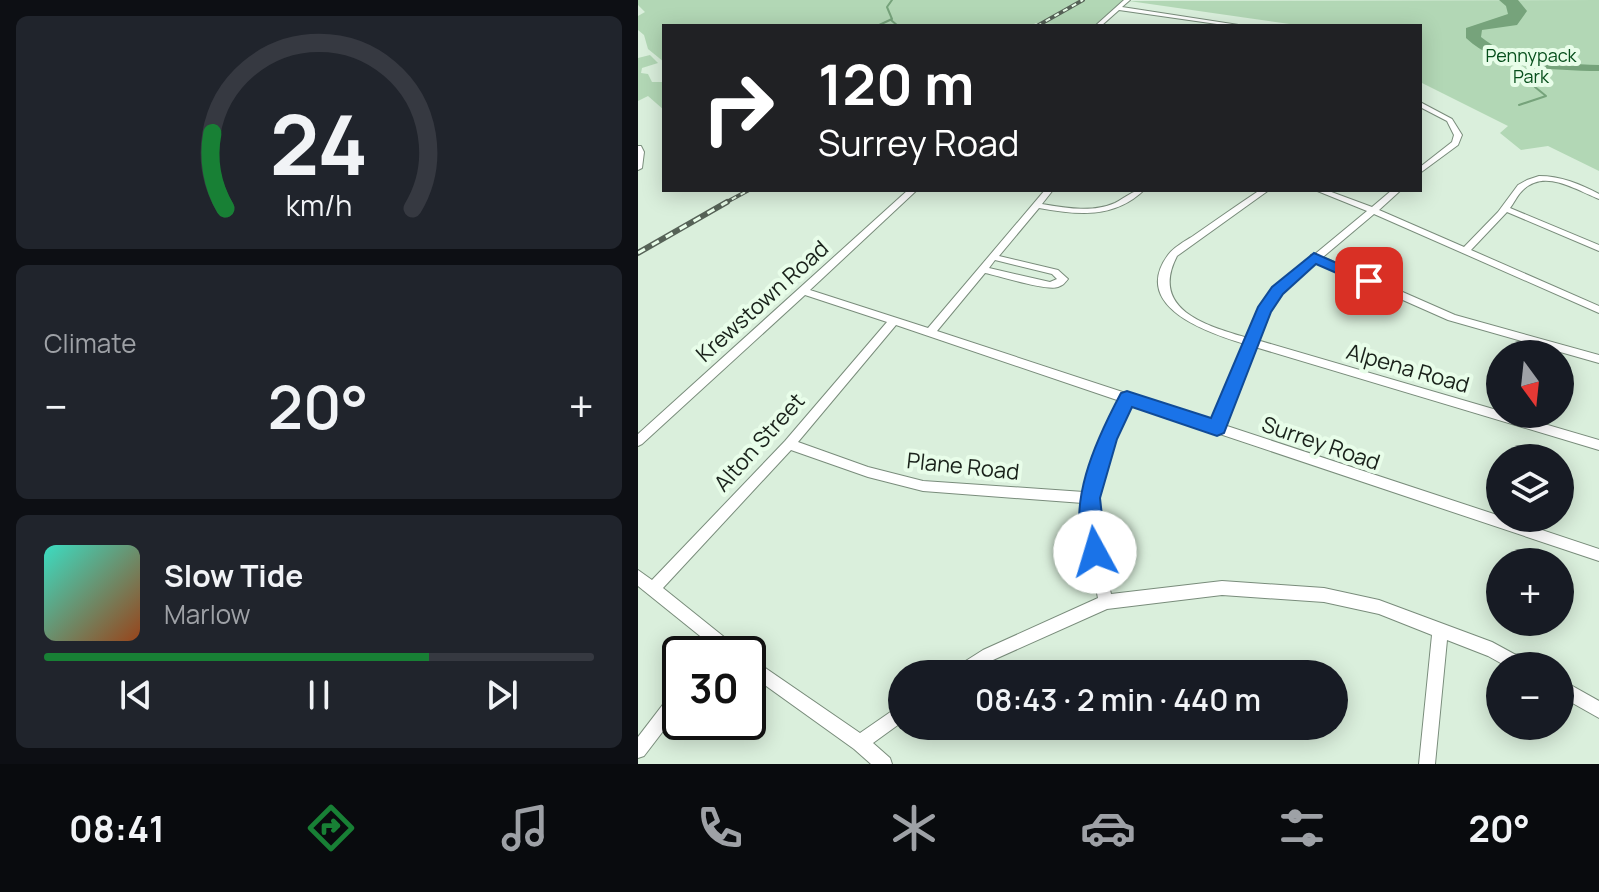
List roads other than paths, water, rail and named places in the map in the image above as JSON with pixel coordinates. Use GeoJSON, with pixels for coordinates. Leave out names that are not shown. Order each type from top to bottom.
{"type":"FeatureCollection","features":[{"type":"Feature","properties":{"kind":"street"},"geometry":{"type":"LineString","coordinates":[[1100,24],[1127,0]]}},
{"type":"Feature","properties":{"kind":"street"},"geometry":{"type":"LineString","coordinates":[[1119,8],[1228,24]]}},
{"type":"Feature","properties":{"kind":"street"},"geometry":{"type":"LineString","coordinates":[[1422,106],[1450,120],[1458,135],[1455,143],[1422,169]]}},
{"type":"Feature","properties":{"kind":"street"},"geometry":{"type":"LineString","coordinates":[[638,148],[638,168]]}},
{"type":"Feature","properties":{"kind":"street"},"geometry":{"type":"LineString","coordinates":[[1466,250],[1506,209],[1522,186],[1547,179],[1599,197]]}},
{"type":"Feature","properties":{"kind":"street","name":"Krewstown Road"},"geometry":{"type":"LineString","coordinates":[[638,441],[911,192]]}},
{"type":"Feature","properties":{"kind":"street"},"geometry":{"type":"LineString","coordinates":[[930,333],[1047,192]]}},
{"type":"Feature","properties":{"kind":"street"},"geometry":{"type":"LineString","coordinates":[[1037,205],[1077,213],[1096,213],[1111,209],[1137,192]]}},
{"type":"Feature","properties":{"kind":"street","name":"Alpena Road"},"geometry":{"type":"LineString","coordinates":[[1262,192],[1173,254],[1164,266],[1164,289],[1177,312],[1193,323],[1251,342],[1599,445]]}},
{"type":"Feature","properties":{"kind":"street"},"geometry":{"type":"LineString","coordinates":[[1324,192],[1466,250],[1599,310]]}},
{"type":"Feature","properties":{"kind":"street"},"geometry":{"type":"LineString","coordinates":[[1217,428],[1264,311],[1277,291],[1394,192]]}},
{"type":"Feature","properties":{"kind":"street"},"geometry":{"type":"LineString","coordinates":[[1506,209],[1599,248]]}},
{"type":"Feature","properties":{"kind":"street"},"geometry":{"type":"LineString","coordinates":[[983,269],[1050,285],[1058,284],[1063,279],[1055,272],[993,257]]}},
{"type":"Feature","properties":{"kind":"street"},"geometry":{"type":"LineString","coordinates":[[1314,257],[1452,318],[1599,359]]}},
{"type":"Feature","properties":{"kind":"street","name":"Surrey Road"},"geometry":{"type":"LineString","coordinates":[[804,291],[1599,555]]}},
{"type":"Feature","properties":{"kind":"street","name":"Alton Street"},"geometry":{"type":"LineString","coordinates":[[654,588],[789,444],[893,322]]}},
{"type":"Feature","properties":{"kind":"street"},"geometry":{"type":"LineString","coordinates":[[1106,602],[1095,552],[1089,498],[1108,439],[1127,398]]}},
{"type":"Feature","properties":{"kind":"street","name":"Plane Road"},"geometry":{"type":"LineString","coordinates":[[789,444],[868,472],[923,486],[1089,498]]}},
{"type":"Feature","properties":{"kind":"street"},"geometry":{"type":"LineString","coordinates":[[638,577],[654,588],[703,636]]}},
{"type":"Feature","properties":{"kind":"street"},"geometry":{"type":"LineString","coordinates":[[980,660],[1106,602],[1222,588],[1324,595],[1379,607],[1496,652]]}},
{"type":"Feature","properties":{"kind":"street"},"geometry":{"type":"LineString","coordinates":[[1427,764],[1440,631]]}},
{"type":"Feature","properties":{"kind":"street"},"geometry":{"type":"LineString","coordinates":[[766,677],[860,743],[884,764]]}},
{"type":"Feature","properties":{"kind":"street"},"geometry":{"type":"LineString","coordinates":[[1574,695],[1599,710]]}},
{"type":"Feature","properties":{"kind":"street"},"geometry":{"type":"LineString","coordinates":[[638,750],[662,719]]}},
{"type":"Feature","properties":{"kind":"street"},"geometry":{"type":"LineString","coordinates":[[860,743],[888,722]]}},
{"type":"Feature","properties":{"kind":"waterway"},"geometry":{"type":"LineString","coordinates":[[881,24],[892,19],[887,7],[892,0]]}},
{"type":"Feature","properties":{"kind":"waterway"},"geometry":{"type":"LineString","coordinates":[[891,20],[896,24]]}},
{"type":"Feature","properties":{"kind":"waterway"},"geometry":{"type":"LineString","coordinates":[[1519,105],[1546,96],[1535,87],[1541,83],[1536,76],[1535,63]]}},
{"type":"Feature","properties":{"kind":"railway"},"geometry":{"type":"LineString","coordinates":[[1041,24],[1083,0]]}},
{"type":"Feature","properties":{"kind":"railway"},"geometry":{"type":"LineString","coordinates":[[723,204],[745,192]]}},
{"type":"Feature","properties":{"kind":"railway"},"geometry":{"type":"LineString","coordinates":[[638,253],[727,202]]}},
{"type":"Feature","properties":{"kind":"park label","name":"Pennypack Park"},"geometry":{"type":"Point","coordinates":[1531,65]}}]}
